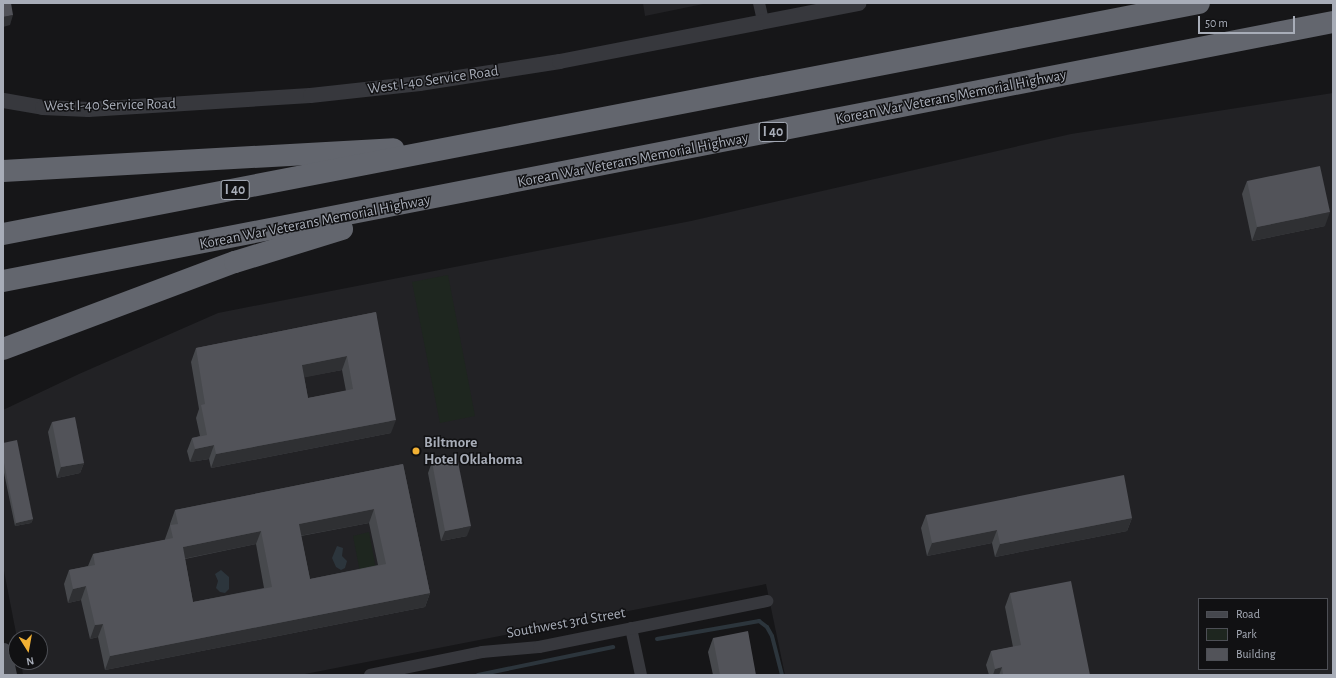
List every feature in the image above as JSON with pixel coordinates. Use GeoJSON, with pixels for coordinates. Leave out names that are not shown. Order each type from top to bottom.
{"type":"FeatureCollection","features":[{"type":"Feature","properties":{"kind":"highway","name":"I 40"},"geometry":{"type":"LineString","coordinates":[[3,234],[467,146],[1199,3]]}},
{"type":"Feature","properties":{"kind":"highway","name":"Korean War Veterans Memorial Highway"},"geometry":{"type":"LineString","coordinates":[[3,282],[452,196],[1333,22]]}},
{"type":"Feature","properties":{"kind":"highway"},"geometry":{"type":"LineString","coordinates":[[3,171],[327,151],[467,146]]}},
{"type":"Feature","properties":{"kind":"highway"},"geometry":{"type":"LineString","coordinates":[[3,349],[235,262],[452,196]]}},
{"type":"Feature","properties":{"kind":"main road"},"geometry":{"type":"LineString","coordinates":[[3,651],[8,675]]}},
{"type":"Feature","properties":{"kind":"street"},"geometry":{"type":"LineString","coordinates":[[759,3],[763,22]]}},
{"type":"Feature","properties":{"kind":"street","name":"West I-40 Service Road"},"geometry":{"type":"LineString","coordinates":[[3,100],[42,107],[88,109],[356,90],[499,71],[858,3]]}},
{"type":"Feature","properties":{"kind":"street","name":"Southwest 3rd Street"},"geometry":{"type":"LineString","coordinates":[[370,675],[482,652],[539,647],[767,601]]}},
{"type":"Feature","properties":{"kind":"street"},"geometry":{"type":"LineString","coordinates":[[631,628],[641,675]]}},
{"type":"Feature","properties":{"kind":"shaded area"},"geometry":{"type":"Polygon","coordinates":[[[643,3],[708,3],[645,16],[643,3]]]}},
{"type":"Feature","properties":{"kind":"shaded area"},"geometry":{"type":"Polygon","coordinates":[[[1333,93],[1333,675],[785,675],[766,584],[300,675],[23,675],[22,670],[48,670],[48,630],[15,630],[3,566],[3,410],[79,374],[218,313],[691,221],[1071,134],[1333,93]]]}},
{"type":"Feature","properties":{"kind":"shaded area"},"geometry":{"type":"Polygon","coordinates":[[[337,546],[343,548],[342,556],[347,561],[345,568],[341,570],[336,567],[332,558],[337,546]]]}},
{"type":"Feature","properties":{"kind":"shaded area"},"geometry":{"type":"Polygon","coordinates":[[[221,570],[229,577],[229,589],[225,593],[220,592],[216,588],[218,581],[215,574],[221,570]]]}},
{"type":"Feature","properties":{"kind":"green space"},"geometry":{"type":"Polygon","coordinates":[[[448,275],[475,416],[440,423],[412,282],[448,275]]]}},
{"type":"Feature","properties":{"kind":"green space"},"geometry":{"type":"Polygon","coordinates":[[[369,532],[376,569],[360,572],[353,536],[369,532]]]}},
{"type":"Feature","properties":{"kind":"building"},"geometry":{"type":"Polygon","coordinates":[[[3,3],[11,3],[13,15],[3,17],[3,3]]]}},
{"type":"Feature","properties":{"kind":"building"},"geometry":{"type":"Polygon","coordinates":[[[1320,166],[1330,212],[1257,227],[1247,181],[1320,166]]]}},
{"type":"Feature","properties":{"kind":"building"},"geometry":{"type":"Polygon","coordinates":[[[376,312],[396,420],[216,454],[214,445],[195,449],[192,438],[207,435],[201,405],[205,404],[196,348],[376,312]],[[347,356],[302,365],[308,398],[353,389],[347,356]]]}},
{"type":"Feature","properties":{"kind":"building"},"geometry":{"type":"Polygon","coordinates":[[[75,417],[84,463],[61,467],[52,422],[75,417]]]}},
{"type":"Feature","properties":{"kind":"building"},"geometry":{"type":"Polygon","coordinates":[[[17,440],[33,519],[16,523],[3,458],[3,443],[17,440]]]}},
{"type":"Feature","properties":{"kind":"building"},"geometry":{"type":"Polygon","coordinates":[[[457,457],[471,526],[445,531],[432,462],[457,457]]]}},
{"type":"Feature","properties":{"kind":"building"},"geometry":{"type":"Polygon","coordinates":[[[403,464],[430,593],[110,656],[103,624],[95,625],[86,586],[73,589],[69,570],[95,565],[93,554],[173,538],[170,525],[178,524],[175,510],[403,464]],[[374,509],[299,524],[310,579],[386,564],[374,509]],[[261,531],[183,547],[193,602],[272,587],[261,531]]]}},
{"type":"Feature","properties":{"kind":"building"},"geometry":{"type":"Polygon","coordinates":[[[1124,475],[1132,518],[1000,544],[997,530],[932,543],[926,515],[1124,475]]]}},
{"type":"Feature","properties":{"kind":"building"},"geometry":{"type":"Polygon","coordinates":[[[1071,581],[1090,675],[1003,675],[1002,667],[995,669],[991,651],[1021,645],[1010,593],[1071,581]]]}},
{"type":"Feature","properties":{"kind":"building"},"geometry":{"type":"Polygon","coordinates":[[[748,631],[756,675],[720,675],[713,638],[748,631]]]}},
{"type":"Feature","properties":{"kind":"waterway"},"geometry":{"type":"LineString","coordinates":[[657,639],[759,621],[767,627],[772,636],[782,675]]}},
{"type":"Feature","properties":{"kind":"waterway"},"geometry":{"type":"LineString","coordinates":[[478,675],[613,647]]}},
{"type":"Feature","properties":{"kind":"place","name":"Biltmore Hotel Oklahoma"},"geometry":{"type":"Point","coordinates":[416,451]}}]}
